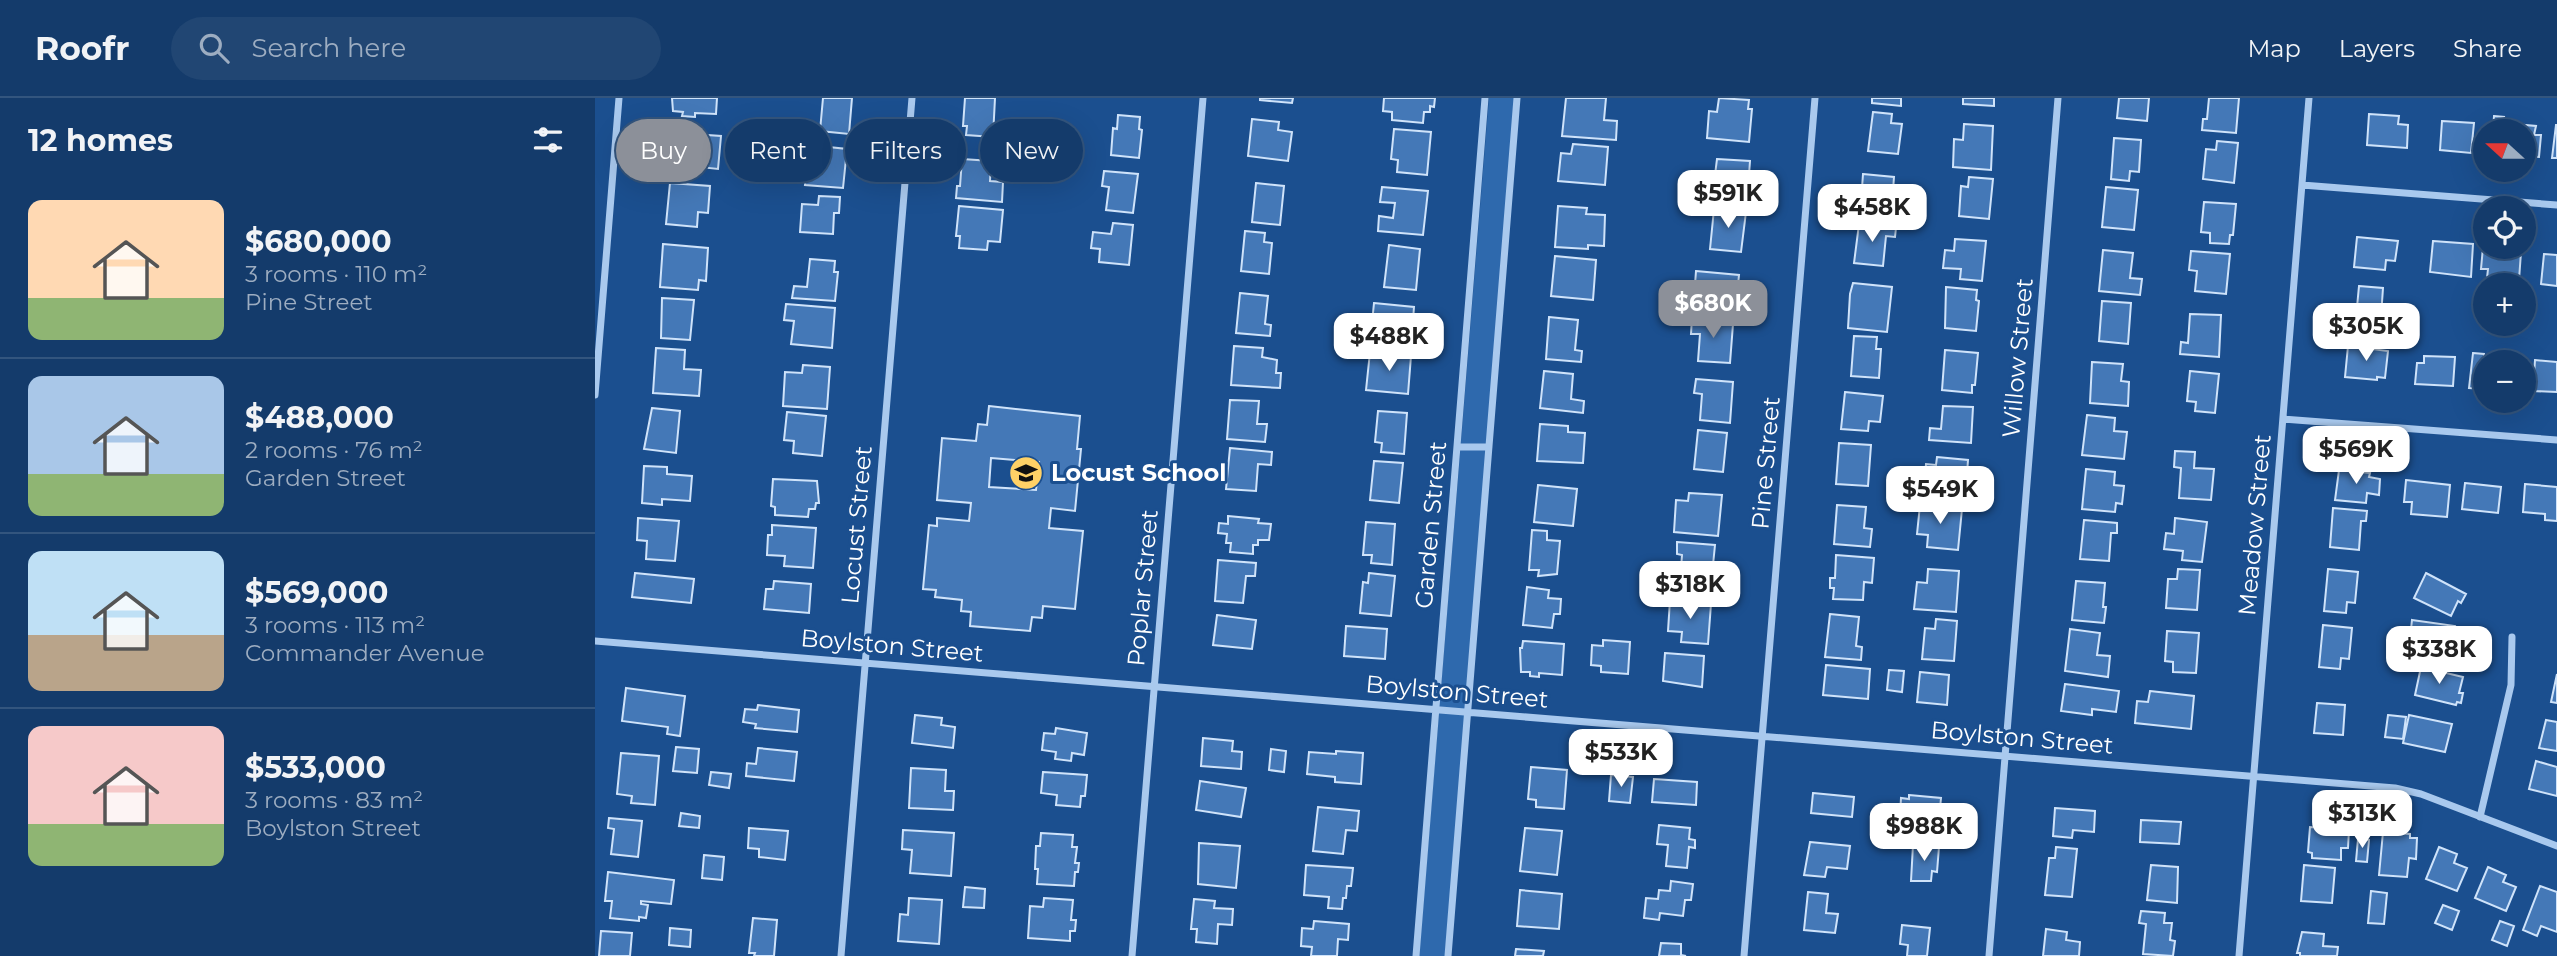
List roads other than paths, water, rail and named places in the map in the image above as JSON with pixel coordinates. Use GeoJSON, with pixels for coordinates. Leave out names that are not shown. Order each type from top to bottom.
{"type":"FeatureCollection","features":[{"type":"Feature","properties":{"kind":"street"},"geometry":{"type":"LineString","coordinates":[[595,395],[619,98]]}},
{"type":"Feature","properties":{"kind":"street","name":"Locust Street"},"geometry":{"type":"LineString","coordinates":[[841,956],[912,98]]}},
{"type":"Feature","properties":{"kind":"street","name":"Poplar Street"},"geometry":{"type":"LineString","coordinates":[[1132,956],[1203,98]]}},
{"type":"Feature","properties":{"kind":"street","name":"Garden Street"},"geometry":{"type":"LineString","coordinates":[[1416,956],[1485,98]]}},
{"type":"Feature","properties":{"kind":"street","name":"Garden Street"},"geometry":{"type":"LineString","coordinates":[[1448,956],[1517,98]]}},
{"type":"Feature","properties":{"kind":"street","name":"Pine Street"},"geometry":{"type":"LineString","coordinates":[[1744,956],[1815,98]]}},
{"type":"Feature","properties":{"kind":"street","name":"Willow Street"},"geometry":{"type":"LineString","coordinates":[[1989,956],[2058,98]]}},
{"type":"Feature","properties":{"kind":"street","name":"Meadow Street"},"geometry":{"type":"LineString","coordinates":[[2239,956],[2309,98]]}},
{"type":"Feature","properties":{"kind":"street"},"geometry":{"type":"LineString","coordinates":[[2302,185],[2557,205]]}},
{"type":"Feature","properties":{"kind":"street"},"geometry":{"type":"LineString","coordinates":[[2283,419],[2557,440]]}},
{"type":"Feature","properties":{"kind":"street"},"geometry":{"type":"LineString","coordinates":[[1457,447],[1489,447]]}},
{"type":"Feature","properties":{"kind":"street"},"geometry":{"type":"LineString","coordinates":[[2480,817],[2511,685],[2512,637]]}},
{"type":"Feature","properties":{"kind":"street","name":"Boylston Street"},"geometry":{"type":"LineString","coordinates":[[595,642],[2395,788],[2421,794],[2557,846]]}},
{"type":"Feature","properties":{"kind":"place","name":"Locust School"},"geometry":{"type":"Point","coordinates":[1026,473]}}]}
